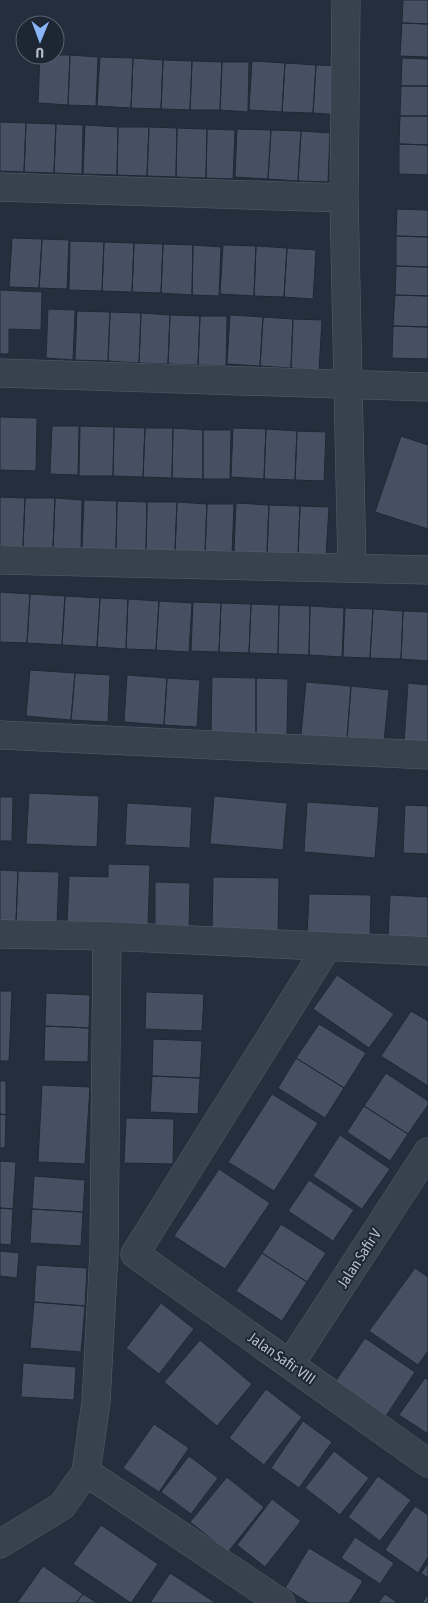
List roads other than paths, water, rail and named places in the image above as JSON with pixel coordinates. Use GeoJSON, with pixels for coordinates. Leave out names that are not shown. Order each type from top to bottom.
{"type":"FeatureCollection","features":[{"type":"Feature","properties":{"kind":"street"},"geometry":{"type":"LineString","coordinates":[[346,0],[344,198],[352,568]]}},
{"type":"Feature","properties":{"kind":"street"},"geometry":{"type":"LineString","coordinates":[[0,187],[344,198]]}},
{"type":"Feature","properties":{"kind":"street"},"geometry":{"type":"LineString","coordinates":[[0,373],[428,387]]}},
{"type":"Feature","properties":{"kind":"street"},"geometry":{"type":"LineString","coordinates":[[0,560],[428,570]]}},
{"type":"Feature","properties":{"kind":"street"},"geometry":{"type":"LineString","coordinates":[[0,735],[428,755]]}},
{"type":"Feature","properties":{"kind":"street"},"geometry":{"type":"LineString","coordinates":[[0,934],[106,936],[428,951]]}},
{"type":"Feature","properties":{"kind":"street"},"geometry":{"type":"LineString","coordinates":[[0,1544],[62,1506],[86,1472],[96,1402],[104,1253],[106,936]]}},
{"type":"Feature","properties":{"kind":"street"},"geometry":{"type":"LineString","coordinates":[[104,1253],[135,1254],[327,947]]}},
{"type":"Feature","properties":{"kind":"street","name":"Jalan Safir V"},"geometry":{"type":"LineString","coordinates":[[290,1364],[428,1152]]}},
{"type":"Feature","properties":{"kind":"street","name":"Jalan Safir VIII"},"geometry":{"type":"LineString","coordinates":[[135,1254],[428,1463]]}},
{"type":"Feature","properties":{"kind":"street"},"geometry":{"type":"LineString","coordinates":[[86,1472],[280,1603]]}}]}
